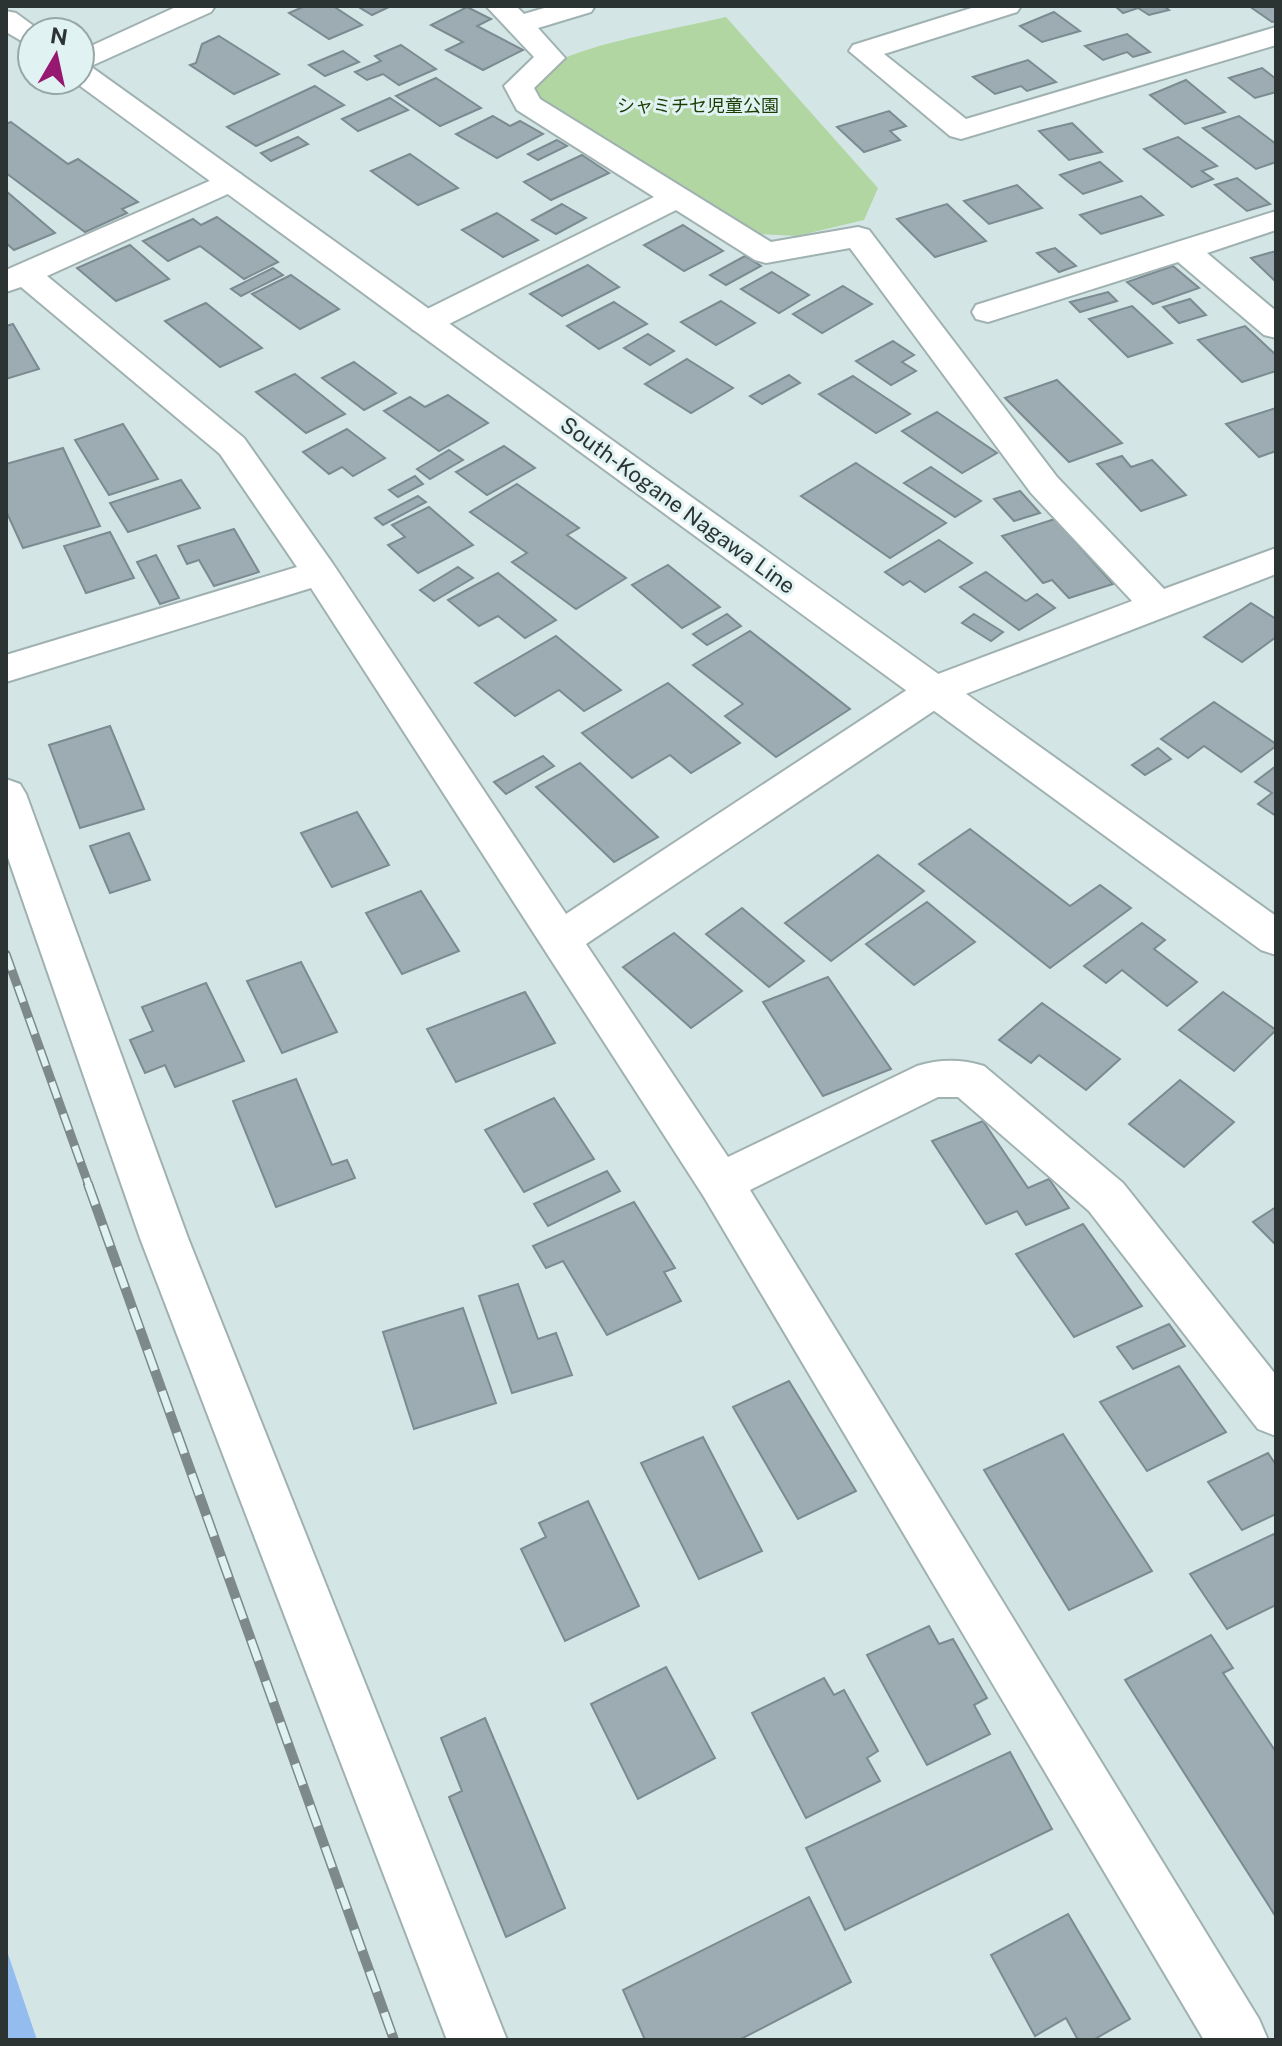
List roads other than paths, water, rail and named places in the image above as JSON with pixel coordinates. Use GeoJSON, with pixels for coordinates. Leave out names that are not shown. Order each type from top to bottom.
{"type":"FeatureCollection","features":[{"type":"Feature","properties":{"kind":"street"},"geometry":{"type":"LineString","coordinates":[[96,55],[201,6]]}},
{"type":"Feature","properties":{"kind":"street"},"geometry":{"type":"LineString","coordinates":[[508,15],[581,6]]}},
{"type":"Feature","properties":{"kind":"street"},"geometry":{"type":"LineString","coordinates":[[1007,6],[863,51],[961,130],[1276,36]]}},
{"type":"Feature","properties":{"kind":"street"},"geometry":{"type":"LineString","coordinates":[[508,15],[551,58],[519,86],[527,104],[766,253],[858,237],[1044,485],[1158,605]]}},
{"type":"Feature","properties":{"kind":"street","name":"South-Kogane Nagawa Line"},"geometry":{"type":"LineString","coordinates":[[96,84],[1276,938]]}},
{"type":"Feature","properties":{"kind":"street"},"geometry":{"type":"LineString","coordinates":[[230,181],[16,278],[232,446],[320,573],[720,1183],[1238,2040]]}},
{"type":"Feature","properties":{"kind":"street"},"geometry":{"type":"LineString","coordinates":[[425,323],[678,197]]}},
{"type":"Feature","properties":{"kind":"street"},"geometry":{"type":"LineString","coordinates":[[988,312],[1276,220]]}},
{"type":"Feature","properties":{"kind":"street"},"geometry":{"type":"LineString","coordinates":[[1183,249],[1276,328]]}},
{"type":"Feature","properties":{"kind":"street"},"geometry":{"type":"LineString","coordinates":[[560,940],[936,690],[1158,605],[1270,568]]}},
{"type":"Feature","properties":{"kind":"street"},"geometry":{"type":"LineString","coordinates":[[6,669],[320,573]]}},
{"type":"Feature","properties":{"kind":"street"},"geometry":{"type":"LineString","coordinates":[[6,794],[164,1238],[477,2040]]}},
{"type":"Feature","properties":{"kind":"street"},"geometry":{"type":"LineString","coordinates":[[720,1183],[933,1079],[968,1079],[1106,1197],[1276,1413]]}},
{"type":"Feature","properties":{"kind":"water"},"geometry":{"type":"Polygon","coordinates":[[[6,1948],[37,2040],[6,2040],[6,1948]]]}},
{"type":"Feature","properties":{"kind":"railway"},"geometry":{"type":"LineString","coordinates":[[6,954],[89,1186]]}},
{"type":"Feature","properties":{"kind":"railway"},"geometry":{"type":"LineString","coordinates":[[88,1184],[394,2040]]}},
{"type":"Feature","properties":{"kind":"park label","name":"シャミチセ児童公園"},"geometry":{"type":"Point","coordinates":[698,106]}}]}
